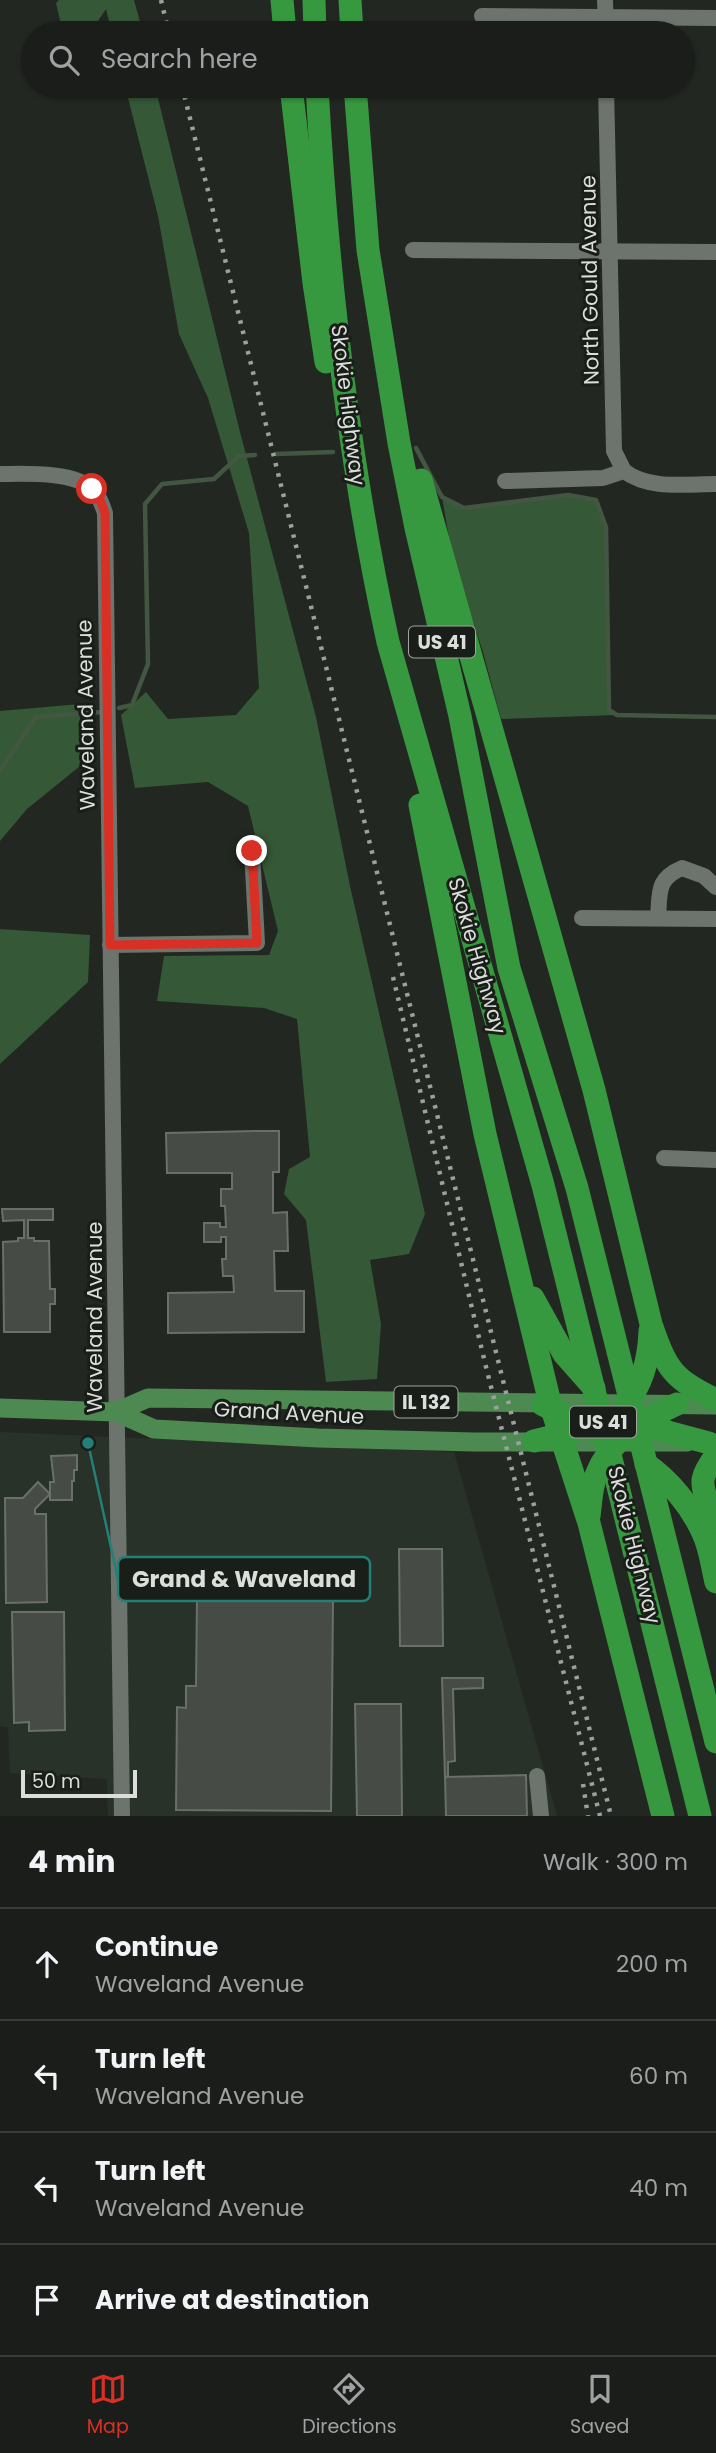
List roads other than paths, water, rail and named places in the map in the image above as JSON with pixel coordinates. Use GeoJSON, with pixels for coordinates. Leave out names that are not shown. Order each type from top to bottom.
{"type":"FeatureCollection","features":[{"type":"Feature","properties":{"kind":"highway"},"geometry":{"type":"LineString","coordinates":[[282,0],[284,21]]}},
{"type":"Feature","properties":{"kind":"highway"},"geometry":{"type":"LineString","coordinates":[[314,0],[314,21]]}},
{"type":"Feature","properties":{"kind":"highway"},"geometry":{"type":"LineString","coordinates":[[350,0],[351,21]]}},
{"type":"Feature","properties":{"kind":"highway"},"geometry":{"type":"LineString","coordinates":[[292,98],[314,283],[333,406],[369,556]]}},
{"type":"Feature","properties":{"kind":"highway","name":"Skokie Highway"},"geometry":{"type":"LineString","coordinates":[[318,98],[320,154],[348,426],[369,556],[388,642],[543,1185],[700,1816]]}},
{"type":"Feature","properties":{"kind":"highway","name":"Skokie Highway"},"geometry":{"type":"LineString","coordinates":[[356,98],[368,250],[401,455],[460,716],[509,968],[577,1188],[716,1742]]}},
{"type":"Feature","properties":{"kind":"highway"},"geometry":{"type":"LineString","coordinates":[[381,318],[434,531],[594,1090],[651,1324],[664,1360],[692,1388],[716,1402]]}},
{"type":"Feature","properties":{"kind":"highway"},"geometry":{"type":"LineString","coordinates":[[388,642],[485,1134],[521,1278],[546,1405],[562,1439],[589,1523],[664,1816]]}},
{"type":"Feature","properties":{"kind":"highway"},"geometry":{"type":"LineString","coordinates":[[521,1278],[564,1354],[588,1383],[643,1423],[714,1447],[703,1477],[702,1488],[708,1517],[704,1534]]}},
{"type":"Feature","properties":{"kind":"highway"},"geometry":{"type":"LineString","coordinates":[[534,1441],[562,1439],[589,1427],[632,1396],[644,1373],[651,1324]]}},
{"type":"Feature","properties":{"kind":"highway"},"geometry":{"type":"LineString","coordinates":[[589,1523],[597,1473],[615,1443],[655,1415],[677,1404]]}},
{"type":"Feature","properties":{"kind":"highway"},"geometry":{"type":"LineString","coordinates":[[546,1405],[589,1427],[662,1475],[692,1513],[704,1534],[716,1582]]}},
{"type":"Feature","properties":{"kind":"main road","name":"Grand Avenue"},"geometry":{"type":"LineString","coordinates":[[116,1412],[148,1398],[617,1406],[716,1402]]}},
{"type":"Feature","properties":{"kind":"main road","name":"Grand Avenue"},"geometry":{"type":"LineString","coordinates":[[0,1408],[116,1412],[154,1429],[317,1438],[534,1441]]}},
{"type":"Feature","properties":{"kind":"main road"},"geometry":{"type":"LineString","coordinates":[[562,1439],[714,1447]]}},
{"type":"Feature","properties":{"kind":"street"},"geometry":{"type":"LineString","coordinates":[[605,0],[605,21]]}},
{"type":"Feature","properties":{"kind":"street"},"geometry":{"type":"LineString","coordinates":[[482,16],[544,21]]}},
{"type":"Feature","properties":{"kind":"street"},"geometry":{"type":"LineString","coordinates":[[674,21],[716,18]]}},
{"type":"Feature","properties":{"kind":"street","name":"North Gould Avenue"},"geometry":{"type":"LineString","coordinates":[[606,98],[614,451],[624,471]]}},
{"type":"Feature","properties":{"kind":"street"},"geometry":{"type":"LineString","coordinates":[[413,250],[716,253]]}},
{"type":"Feature","properties":{"kind":"street"},"geometry":{"type":"LineString","coordinates":[[505,481],[603,478],[624,471],[634,479],[647,483],[716,484]]}},
{"type":"Feature","properties":{"kind":"street","name":"Waveland Avenue"},"geometry":{"type":"LineString","coordinates":[[0,474],[67,477],[80,481],[92,489],[105,513],[121,1816]]}},
{"type":"Feature","properties":{"kind":"street"},"geometry":{"type":"LineString","coordinates":[[110,945],[257,943],[252,851]]}},
{"type":"Feature","properties":{"kind":"street"},"geometry":{"type":"LineString","coordinates":[[658,918],[661,885],[668,874],[682,868],[704,876],[716,887]]}},
{"type":"Feature","properties":{"kind":"street"},"geometry":{"type":"LineString","coordinates":[[582,918],[716,919]]}},
{"type":"Feature","properties":{"kind":"street"},"geometry":{"type":"LineString","coordinates":[[664,1158],[716,1160]]}},
{"type":"Feature","properties":{"kind":"street"},"geometry":{"type":"LineString","coordinates":[[537,1776],[541,1816]]}},
{"type":"Feature","properties":{"kind":"waterway"},"geometry":{"type":"LineString","coordinates":[[416,448],[442,497],[464,508],[568,495],[596,500],[606,527],[609,710],[617,715],[716,717]]}},
{"type":"Feature","properties":{"kind":"waterway"},"geometry":{"type":"LineString","coordinates":[[276,454],[333,452]]}},
{"type":"Feature","properties":{"kind":"waterway"},"geometry":{"type":"LineString","coordinates":[[119,708],[132,705],[148,664],[145,504],[162,484],[214,479],[239,456],[255,455]]}},
{"type":"Feature","properties":{"kind":"waterway"},"geometry":{"type":"LineString","coordinates":[[0,771],[36,717],[102,712]]}},
{"type":"Feature","properties":{"kind":"railway"},"geometry":{"type":"LineString","coordinates":[[161,0],[166,21]]}},
{"type":"Feature","properties":{"kind":"railway"},"geometry":{"type":"LineString","coordinates":[[185,98],[611,1816]]}},
{"type":"Feature","properties":{"kind":"railway"},"geometry":{"type":"LineString","coordinates":[[393,977],[486,1367],[600,1816]]}},
{"type":"Feature","properties":{"kind":"railway"},"geometry":{"type":"LineString","coordinates":[[583,1784],[588,1816]]}},
{"type":"Feature","properties":{"kind":"place","name":"Grand & Waveland"},"geometry":{"type":"Point","coordinates":[88,1443]}}]}
